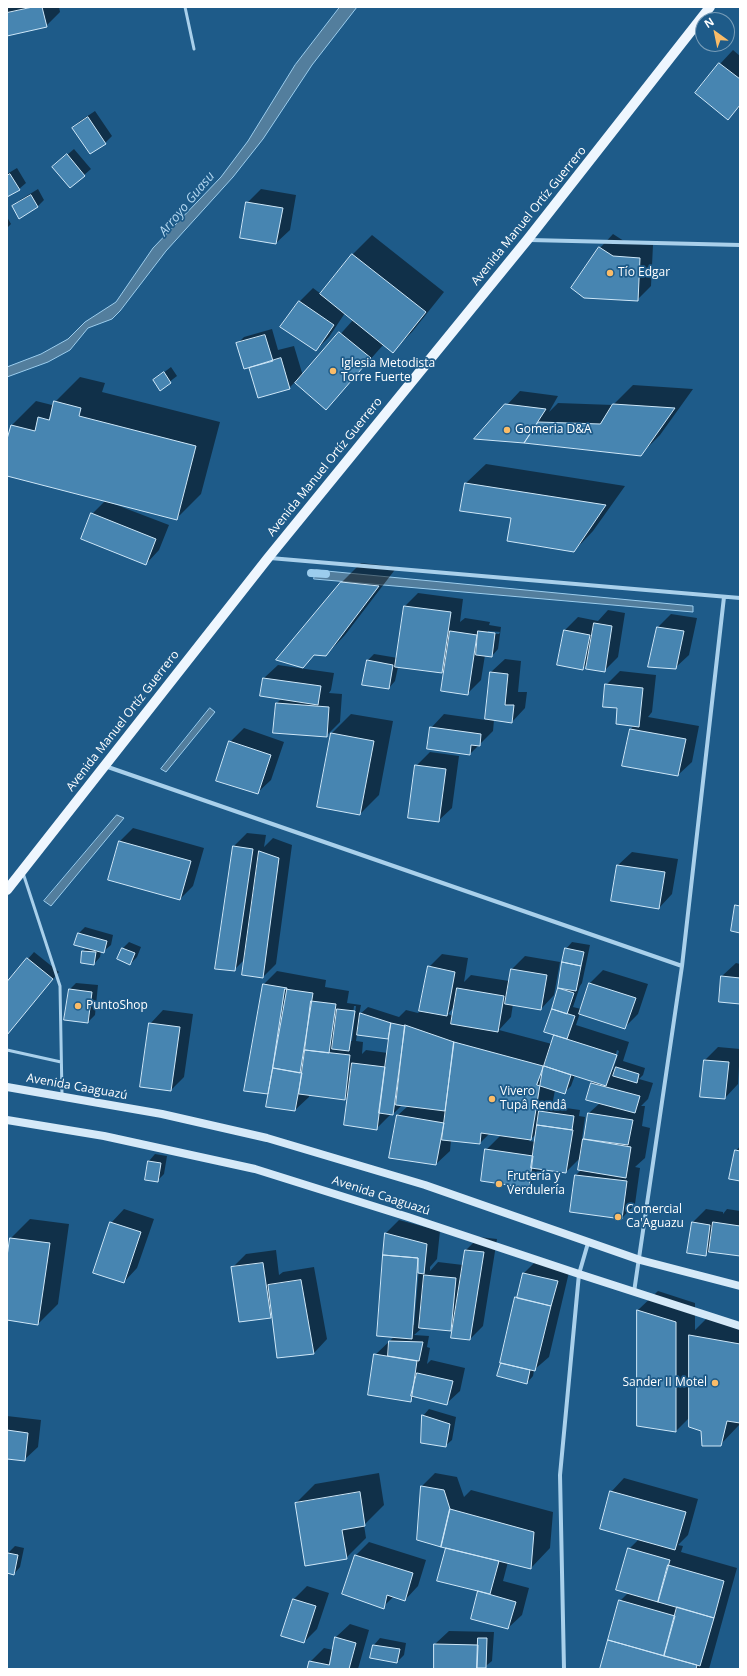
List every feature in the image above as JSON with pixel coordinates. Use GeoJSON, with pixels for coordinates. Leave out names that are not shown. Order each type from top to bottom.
{"type":"FeatureCollection","features":[{"type":"Feature","properties":{"kind":"main road","name":"Avenida Manuel Ortíz Guerrero"},"geometry":{"type":"LineString","coordinates":[[7,890],[268,558],[528,239],[710,7]]}},
{"type":"Feature","properties":{"kind":"street"},"geometry":{"type":"LineString","coordinates":[[528,239],[740,245]]}},
{"type":"Feature","properties":{"kind":"street"},"geometry":{"type":"LineString","coordinates":[[268,558],[740,598]]}},
{"type":"Feature","properties":{"kind":"street"},"geometry":{"type":"LineString","coordinates":[[634,1292],[640,1260],[682,966],[724,597]]}},
{"type":"Feature","properties":{"kind":"street"},"geometry":{"type":"LineString","coordinates":[[104,766],[682,966]]}},
{"type":"Feature","properties":{"kind":"street","name":"Avenida Caaguazú"},"geometry":{"type":"LineString","coordinates":[[7,1086],[162,1114],[267,1138],[425,1186],[640,1260],[740,1286]]}},
{"type":"Feature","properties":{"kind":"street","name":"Avenida Caaguazú"},"geometry":{"type":"LineString","coordinates":[[7,1120],[104,1136],[255,1169],[408,1217],[740,1326]]}},
{"type":"Feature","properties":{"kind":"street"},"geometry":{"type":"LineString","coordinates":[[564,1669],[560,1475],[579,1274],[588,1243]]}},
{"type":"Feature","properties":{"kind":"lane"},"geometry":{"type":"LineString","coordinates":[[185,7],[194,49]]}},
{"type":"Feature","properties":{"kind":"lane"},"geometry":{"type":"LineString","coordinates":[[22,870],[60,986],[62,1095]]}},
{"type":"Feature","properties":{"kind":"lane"},"geometry":{"type":"LineString","coordinates":[[7,1050],[61,1062]]}},
{"type":"Feature","properties":{"kind":"water"},"geometry":{"type":"Polygon","coordinates":[[[340,7],[357,7],[312,65],[263,139],[233,177],[166,251],[120,311],[112,319],[88,328],[70,350],[48,362],[7,377],[7,367],[41,354],[68,339],[85,322],[116,302],[153,248],[221,177],[248,141],[295,65],[340,7]]]}},
{"type":"Feature","properties":{"kind":"water"},"geometry":{"type":"Polygon","coordinates":[[[316,570],[693,606],[693,612],[314,579],[316,570]]]}},
{"type":"Feature","properties":{"kind":"water"},"geometry":{"type":"Polygon","coordinates":[[[210,708],[215,712],[166,772],[161,769],[210,708]]]}},
{"type":"Feature","properties":{"kind":"water"},"geometry":{"type":"Polygon","coordinates":[[[117,815],[124,818],[51,906],[44,901],[117,815]]]}},
{"type":"Feature","properties":{"kind":"building"},"geometry":{"type":"Polygon","coordinates":[[[33,7],[42,7],[47,27],[7,36],[7,13],[33,7]]]}},
{"type":"Feature","properties":{"kind":"building"},"geometry":{"type":"Polygon","coordinates":[[[719,63],[740,79],[740,105],[728,120],[695,93],[719,63]]]}},
{"type":"Feature","properties":{"kind":"building"},"geometry":{"type":"Polygon","coordinates":[[[88,117],[106,144],[90,154],[72,128],[88,117]]]}},
{"type":"Feature","properties":{"kind":"building"},"geometry":{"type":"Polygon","coordinates":[[[67,154],[85,176],[70,188],[52,167],[67,154]]]}},
{"type":"Feature","properties":{"kind":"building"},"geometry":{"type":"Polygon","coordinates":[[[10,174],[20,190],[7,197],[7,176],[10,174]]]}},
{"type":"Feature","properties":{"kind":"building"},"geometry":{"type":"Polygon","coordinates":[[[31,195],[38,207],[19,219],[12,206],[31,195]]]}},
{"type":"Feature","properties":{"kind":"building"},"geometry":{"type":"Polygon","coordinates":[[[246,202],[283,208],[276,244],[240,238],[246,202]]]}},
{"type":"Feature","properties":{"kind":"building","name":"Tío Edgar"},"geometry":{"type":"Polygon","coordinates":[[[599,247],[613,256],[640,258],[638,301],[584,298],[571,288],[599,247]]]}},
{"type":"Feature","properties":{"kind":"building"},"geometry":{"type":"Polygon","coordinates":[[[352,254],[426,312],[393,353],[320,294],[352,254]]]}},
{"type":"Feature","properties":{"kind":"building"},"geometry":{"type":"Polygon","coordinates":[[[299,301],[334,325],[316,351],[280,327],[299,301]]]}},
{"type":"Feature","properties":{"kind":"building","name":"Iglesia Metodista Torre Fuerte"},"geometry":{"type":"Polygon","coordinates":[[[339,332],[371,358],[326,410],[295,383],[339,332]]]}},
{"type":"Feature","properties":{"kind":"building"},"geometry":{"type":"Polygon","coordinates":[[[265,335],[273,361],[244,369],[236,343],[265,335]]]}},
{"type":"Feature","properties":{"kind":"building"},"geometry":{"type":"Polygon","coordinates":[[[281,358],[290,389],[258,398],[249,368],[281,358]]]}},
{"type":"Feature","properties":{"kind":"building"},"geometry":{"type":"Polygon","coordinates":[[[164,372],[171,383],[160,391],[153,380],[164,372]]]}},
{"type":"Feature","properties":{"kind":"building"},"geometry":{"type":"Polygon","coordinates":[[[54,401],[81,408],[79,416],[196,446],[177,520],[7,476],[7,439],[11,425],[35,431],[38,417],[49,420],[54,401]]]}},
{"type":"Feature","properties":{"kind":"building","name":"Gomeria D&A"},"geometry":{"type":"Polygon","coordinates":[[[505,404],[546,409],[524,443],[474,439],[505,404]]]}},
{"type":"Feature","properties":{"kind":"building"},"geometry":{"type":"Polygon","coordinates":[[[613,404],[675,408],[641,456],[524,443],[538,422],[600,424],[613,404]]]}},
{"type":"Feature","properties":{"kind":"building"},"geometry":{"type":"Polygon","coordinates":[[[465,483],[606,505],[574,552],[507,541],[511,518],[460,511],[465,483]]]}},
{"type":"Feature","properties":{"kind":"building"},"geometry":{"type":"Polygon","coordinates":[[[91,513],[156,539],[146,565],[81,539],[91,513]]]}},
{"type":"Feature","properties":{"kind":"building"},"geometry":{"type":"Polygon","coordinates":[[[341,582],[379,586],[326,656],[314,655],[303,668],[276,660],[341,582]]]}},
{"type":"Feature","properties":{"kind":"building"},"geometry":{"type":"Polygon","coordinates":[[[404,606],[451,612],[442,673],[395,667],[404,606]]]}},
{"type":"Feature","properties":{"kind":"building"},"geometry":{"type":"Polygon","coordinates":[[[594,623],[612,626],[605,672],[586,669],[594,623]]]}},
{"type":"Feature","properties":{"kind":"building"},"geometry":{"type":"Polygon","coordinates":[[[657,627],[684,631],[676,669],[648,667],[657,627]]]}},
{"type":"Feature","properties":{"kind":"building"},"geometry":{"type":"Polygon","coordinates":[[[564,630],[590,635],[583,670],[557,665],[564,630]]]}},
{"type":"Feature","properties":{"kind":"building"},"geometry":{"type":"Polygon","coordinates":[[[450,631],[477,635],[468,695],[441,691],[450,631]]]}},
{"type":"Feature","properties":{"kind":"building"},"geometry":{"type":"Polygon","coordinates":[[[478,631],[495,633],[492,657],[476,655],[478,631]]]}},
{"type":"Feature","properties":{"kind":"building"},"geometry":{"type":"Polygon","coordinates":[[[367,660],[393,665],[389,689],[362,685],[367,660]]]}},
{"type":"Feature","properties":{"kind":"building"},"geometry":{"type":"Polygon","coordinates":[[[490,672],[508,674],[505,705],[514,705],[512,723],[485,719],[490,672]]]}},
{"type":"Feature","properties":{"kind":"building"},"geometry":{"type":"Polygon","coordinates":[[[263,678],[321,686],[318,705],[260,696],[263,678]]]}},
{"type":"Feature","properties":{"kind":"building"},"geometry":{"type":"Polygon","coordinates":[[[605,684],[643,688],[639,727],[616,724],[617,708],[603,707],[605,684]]]}},
{"type":"Feature","properties":{"kind":"building"},"geometry":{"type":"Polygon","coordinates":[[[276,703],[329,707],[327,737],[273,733],[276,703]]]}},
{"type":"Feature","properties":{"kind":"building"},"geometry":{"type":"Polygon","coordinates":[[[430,727],[481,734],[480,746],[471,745],[470,755],[427,749],[430,727]]]}},
{"type":"Feature","properties":{"kind":"building"},"geometry":{"type":"Polygon","coordinates":[[[630,729],[686,739],[678,776],[622,766],[630,729]]]}},
{"type":"Feature","properties":{"kind":"building"},"geometry":{"type":"Polygon","coordinates":[[[331,733],[374,741],[360,815],[317,807],[331,733]]]}},
{"type":"Feature","properties":{"kind":"building"},"geometry":{"type":"Polygon","coordinates":[[[229,741],[271,755],[258,794],[216,781],[229,741]]]}},
{"type":"Feature","properties":{"kind":"building"},"geometry":{"type":"Polygon","coordinates":[[[415,765],[446,769],[439,822],[408,818],[415,765]]]}},
{"type":"Feature","properties":{"kind":"building"},"geometry":{"type":"Polygon","coordinates":[[[119,841],[191,861],[180,900],[108,880],[119,841]]]}},
{"type":"Feature","properties":{"kind":"building"},"geometry":{"type":"Polygon","coordinates":[[[233,846],[253,849],[235,971],[215,969],[233,846]]]}},
{"type":"Feature","properties":{"kind":"building"},"geometry":{"type":"Polygon","coordinates":[[[259,851],[279,858],[263,978],[242,975],[259,851]]]}},
{"type":"Feature","properties":{"kind":"building"},"geometry":{"type":"Polygon","coordinates":[[[617,865],[665,872],[659,909],[611,901],[617,865]]]}},
{"type":"Feature","properties":{"kind":"building"},"geometry":{"type":"Polygon","coordinates":[[[735,905],[740,906],[740,933],[731,931],[735,905]]]}},
{"type":"Feature","properties":{"kind":"building"},"geometry":{"type":"Polygon","coordinates":[[[78,933],[107,941],[104,953],[74,945],[78,933]]]}},
{"type":"Feature","properties":{"kind":"building"},"geometry":{"type":"Polygon","coordinates":[[[122,948],[135,953],[130,965],[117,959],[122,948]]]}},
{"type":"Feature","properties":{"kind":"building"},"geometry":{"type":"Polygon","coordinates":[[[565,948],[584,952],[581,966],[562,962],[565,948]]]}},
{"type":"Feature","properties":{"kind":"building"},"geometry":{"type":"Polygon","coordinates":[[[82,951],[96,952],[94,965],[81,963],[82,951]]]}},
{"type":"Feature","properties":{"kind":"building"},"geometry":{"type":"Polygon","coordinates":[[[27,958],[53,979],[7,1035],[7,982],[27,958]]]}},
{"type":"Feature","properties":{"kind":"building"},"geometry":{"type":"Polygon","coordinates":[[[562,962],[581,966],[576,991],[558,988],[562,962]]]}},
{"type":"Feature","properties":{"kind":"building"},"geometry":{"type":"Polygon","coordinates":[[[428,966],[455,972],[447,1016],[419,1011],[428,966]]]}},
{"type":"Feature","properties":{"kind":"building"},"geometry":{"type":"Polygon","coordinates":[[[511,969],[547,975],[541,1010],[505,1004],[511,969]]]}},
{"type":"Feature","properties":{"kind":"building"},"geometry":{"type":"Polygon","coordinates":[[[721,976],[740,978],[740,1004],[719,1002],[721,976]]]}},
{"type":"Feature","properties":{"kind":"building"},"geometry":{"type":"Polygon","coordinates":[[[589,983],[636,998],[625,1029],[579,1014],[589,983]]]}},
{"type":"Feature","properties":{"kind":"building"},"geometry":{"type":"Polygon","coordinates":[[[263,984],[287,988],[268,1094],[244,1091],[263,984]]]}},
{"type":"Feature","properties":{"kind":"building"},"geometry":{"type":"Polygon","coordinates":[[[457,988],[504,996],[498,1032],[451,1024],[457,988]]]}},
{"type":"Feature","properties":{"kind":"building"},"geometry":{"type":"Polygon","coordinates":[[[558,988],[574,993],[567,1014],[552,1009],[558,988]]]}},
{"type":"Feature","properties":{"kind":"building","name":"PuntoShop"},"geometry":{"type":"Polygon","coordinates":[[[69,989],[92,992],[88,1023],[64,1020],[69,989]]]}},
{"type":"Feature","properties":{"kind":"building"},"geometry":{"type":"Polygon","coordinates":[[[285,989],[313,993],[300,1073],[273,1068],[285,989]]]}},
{"type":"Feature","properties":{"kind":"building"},"geometry":{"type":"Polygon","coordinates":[[[311,1001],[336,1004],[329,1053],[305,1050],[311,1001]]]}},
{"type":"Feature","properties":{"kind":"building"},"geometry":{"type":"Polygon","coordinates":[[[337,1009],[355,1011],[349,1051],[332,1049],[337,1009]]]}},
{"type":"Feature","properties":{"kind":"building"},"geometry":{"type":"Polygon","coordinates":[[[552,1009],[575,1016],[567,1039],[544,1032],[552,1009]]]}},
{"type":"Feature","properties":{"kind":"building"},"geometry":{"type":"Polygon","coordinates":[[[360,1013],[391,1023],[388,1039],[357,1035],[360,1013]]]}},
{"type":"Feature","properties":{"kind":"building"},"geometry":{"type":"Polygon","coordinates":[[[149,1023],[180,1027],[171,1091],[140,1087],[149,1023]]]}},
{"type":"Feature","properties":{"kind":"building"},"geometry":{"type":"Polygon","coordinates":[[[391,1023],[405,1026],[393,1115],[379,1113],[391,1023]]]}},
{"type":"Feature","properties":{"kind":"building"},"geometry":{"type":"Polygon","coordinates":[[[405,1025],[454,1042],[445,1111],[396,1105],[405,1025]]]}},
{"type":"Feature","properties":{"kind":"building"},"geometry":{"type":"Polygon","coordinates":[[[554,1035],[617,1055],[606,1086],[544,1066],[554,1035]]]}},
{"type":"Feature","properties":{"kind":"building","name":"Vivero Tupâ Rendâ"},"geometry":{"type":"Polygon","coordinates":[[[454,1042],[543,1066],[531,1140],[481,1133],[480,1144],[442,1140],[454,1042]]]}},
{"type":"Feature","properties":{"kind":"building"},"geometry":{"type":"Polygon","coordinates":[[[305,1050],[350,1055],[345,1100],[299,1094],[305,1050]]]}},
{"type":"Feature","properties":{"kind":"building"},"geometry":{"type":"Polygon","coordinates":[[[704,1060],[729,1062],[725,1099],[700,1097],[704,1060]]]}},
{"type":"Feature","properties":{"kind":"building"},"geometry":{"type":"Polygon","coordinates":[[[352,1063],[385,1067],[377,1130],[344,1125],[352,1063]]]}},
{"type":"Feature","properties":{"kind":"building"},"geometry":{"type":"Polygon","coordinates":[[[544,1066],[571,1075],[565,1094],[537,1085],[544,1066]]]}},
{"type":"Feature","properties":{"kind":"building"},"geometry":{"type":"Polygon","coordinates":[[[616,1067],[639,1074],[637,1083],[613,1076],[616,1067]]]}},
{"type":"Feature","properties":{"kind":"building"},"geometry":{"type":"Polygon","coordinates":[[[273,1068],[302,1073],[295,1111],[266,1107],[273,1068]]]}},
{"type":"Feature","properties":{"kind":"building"},"geometry":{"type":"Polygon","coordinates":[[[591,1083],[640,1096],[635,1113],[586,1100],[591,1083]]]}},
{"type":"Feature","properties":{"kind":"building"},"geometry":{"type":"Polygon","coordinates":[[[539,1111],[574,1116],[572,1130],[537,1125],[539,1111]]]}},
{"type":"Feature","properties":{"kind":"building"},"geometry":{"type":"Polygon","coordinates":[[[588,1113],[633,1120],[628,1145],[584,1139],[588,1113]]]}},
{"type":"Feature","properties":{"kind":"building"},"geometry":{"type":"Polygon","coordinates":[[[397,1115],[444,1123],[436,1165],[389,1158],[397,1115]]]}},
{"type":"Feature","properties":{"kind":"building"},"geometry":{"type":"Polygon","coordinates":[[[537,1125],[573,1130],[566,1173],[531,1168],[537,1125]]]}},
{"type":"Feature","properties":{"kind":"building"},"geometry":{"type":"Polygon","coordinates":[[[583,1139],[631,1147],[626,1178],[578,1170],[583,1139]]]}},
{"type":"Feature","properties":{"kind":"building"},"geometry":{"type":"Polygon","coordinates":[[[485,1149],[533,1156],[529,1188],[481,1181],[485,1149]]]}},
{"type":"Feature","properties":{"kind":"building"},"geometry":{"type":"Polygon","coordinates":[[[735,1150],[740,1151],[740,1181],[729,1179],[735,1150]]]}},
{"type":"Feature","properties":{"kind":"building"},"geometry":{"type":"Polygon","coordinates":[[[148,1161],[161,1163],[158,1182],[145,1180],[148,1161]]]}},
{"type":"Feature","properties":{"kind":"building"},"geometry":{"type":"Polygon","coordinates":[[[575,1175],[627,1181],[622,1219],[570,1212],[575,1175]]]}},
{"type":"Feature","properties":{"kind":"building"},"geometry":{"type":"Polygon","coordinates":[[[110,1222],[141,1232],[124,1283],[93,1273],[110,1222]]]}},
{"type":"Feature","properties":{"kind":"building"},"geometry":{"type":"Polygon","coordinates":[[[692,1222],[710,1225],[706,1256],[687,1253],[692,1222]]]}},
{"type":"Feature","properties":{"kind":"building"},"geometry":{"type":"Polygon","coordinates":[[[713,1222],[740,1226],[740,1256],[709,1252],[713,1222]]]}},
{"type":"Feature","properties":{"kind":"building"},"geometry":{"type":"Polygon","coordinates":[[[385,1233],[427,1244],[424,1274],[418,1273],[418,1258],[383,1255],[385,1233]]]}},
{"type":"Feature","properties":{"kind":"building"},"geometry":{"type":"Polygon","coordinates":[[[10,1238],[50,1243],[38,1325],[7,1320],[7,1257],[10,1238]]]}},
{"type":"Feature","properties":{"kind":"building"},"geometry":{"type":"Polygon","coordinates":[[[465,1250],[484,1252],[470,1340],[451,1338],[465,1250]]]}},
{"type":"Feature","properties":{"kind":"building"},"geometry":{"type":"Polygon","coordinates":[[[383,1255],[418,1258],[412,1339],[377,1336],[383,1255]]]}},
{"type":"Feature","properties":{"kind":"building"},"geometry":{"type":"Polygon","coordinates":[[[263,1263],[271,1318],[239,1322],[231,1267],[263,1263]]]}},
{"type":"Feature","properties":{"kind":"building"},"geometry":{"type":"Polygon","coordinates":[[[523,1273],[558,1281],[551,1306],[517,1298],[523,1273]]]}},
{"type":"Feature","properties":{"kind":"building"},"geometry":{"type":"Polygon","coordinates":[[[424,1275],[456,1278],[451,1331],[419,1328],[424,1275]]]}},
{"type":"Feature","properties":{"kind":"building"},"geometry":{"type":"Polygon","coordinates":[[[301,1280],[314,1354],[277,1358],[268,1285],[301,1280]]]}},
{"type":"Feature","properties":{"kind":"building"},"geometry":{"type":"Polygon","coordinates":[[[515,1297],[551,1306],[535,1371],[500,1363],[515,1297]]]}},
{"type":"Feature","properties":{"kind":"building"},"geometry":{"type":"Polygon","coordinates":[[[637,1310],[676,1322],[676,1432],[637,1426],[637,1310]]]}},
{"type":"Feature","properties":{"kind":"building","name":"Sander II Motel"},"geometry":{"type":"Polygon","coordinates":[[[689,1335],[740,1344],[740,1423],[727,1421],[721,1446],[702,1446],[701,1431],[689,1427],[689,1335]]]}},
{"type":"Feature","properties":{"kind":"building"},"geometry":{"type":"Polygon","coordinates":[[[389,1341],[423,1342],[419,1361],[388,1356],[389,1341]]]}},
{"type":"Feature","properties":{"kind":"building"},"geometry":{"type":"Polygon","coordinates":[[[374,1354],[417,1361],[411,1402],[368,1395],[374,1354]]]}},
{"type":"Feature","properties":{"kind":"building"},"geometry":{"type":"Polygon","coordinates":[[[501,1363],[530,1370],[527,1384],[497,1376],[501,1363]]]}},
{"type":"Feature","properties":{"kind":"building"},"geometry":{"type":"Polygon","coordinates":[[[417,1373],[453,1381],[447,1405],[411,1396],[417,1373]]]}},
{"type":"Feature","properties":{"kind":"building"},"geometry":{"type":"Polygon","coordinates":[[[422,1415],[450,1424],[446,1447],[421,1443],[422,1415]]]}},
{"type":"Feature","properties":{"kind":"building"},"geometry":{"type":"Polygon","coordinates":[[[7,1430],[28,1433],[25,1461],[7,1459],[7,1430]]]}},
{"type":"Feature","properties":{"kind":"building"},"geometry":{"type":"Polygon","coordinates":[[[421,1486],[444,1490],[450,1509],[441,1547],[417,1540],[421,1486]]]}},
{"type":"Feature","properties":{"kind":"building"},"geometry":{"type":"Polygon","coordinates":[[[610,1491],[686,1512],[675,1550],[600,1529],[610,1491]]]}},
{"type":"Feature","properties":{"kind":"building"},"geometry":{"type":"Polygon","coordinates":[[[360,1492],[365,1526],[342,1530],[347,1559],[305,1566],[295,1503],[360,1492]]]}},
{"type":"Feature","properties":{"kind":"building"},"geometry":{"type":"Polygon","coordinates":[[[450,1509],[534,1532],[531,1569],[441,1547],[450,1509]]]}},
{"type":"Feature","properties":{"kind":"building"},"geometry":{"type":"Polygon","coordinates":[[[446,1548],[499,1561],[490,1594],[437,1581],[446,1548]]]}},
{"type":"Feature","properties":{"kind":"building"},"geometry":{"type":"Polygon","coordinates":[[[628,1548],[670,1560],[658,1602],[616,1590],[628,1548]]]}},
{"type":"Feature","properties":{"kind":"building"},"geometry":{"type":"Polygon","coordinates":[[[8,1553],[18,1555],[14,1575],[7,1573],[8,1553]]]}},
{"type":"Feature","properties":{"kind":"building"},"geometry":{"type":"Polygon","coordinates":[[[355,1555],[413,1573],[405,1601],[387,1595],[384,1609],[342,1594],[355,1555]]]}},
{"type":"Feature","properties":{"kind":"building"},"geometry":{"type":"Polygon","coordinates":[[[668,1565],[724,1581],[714,1618],[658,1602],[668,1565]]]}},
{"type":"Feature","properties":{"kind":"building"},"geometry":{"type":"Polygon","coordinates":[[[478,1591],[516,1602],[508,1629],[471,1619],[478,1591]]]}},
{"type":"Feature","properties":{"kind":"building"},"geometry":{"type":"Polygon","coordinates":[[[293,1599],[316,1606],[304,1643],[281,1636],[293,1599]]]}},
{"type":"Feature","properties":{"kind":"building"},"geometry":{"type":"Polygon","coordinates":[[[619,1600],[675,1616],[664,1656],[608,1640],[619,1600]]]}},
{"type":"Feature","properties":{"kind":"building"},"geometry":{"type":"Polygon","coordinates":[[[677,1607],[714,1618],[700,1666],[664,1656],[677,1607]]]}},
{"type":"Feature","properties":{"kind":"building"},"geometry":{"type":"Polygon","coordinates":[[[335,1637],[356,1643],[349,1669],[307,1669],[309,1661],[329,1665],[335,1637]]]}},
{"type":"Feature","properties":{"kind":"building"},"geometry":{"type":"Polygon","coordinates":[[[478,1638],[487,1638],[486,1668],[477,1668],[478,1638]]]}},
{"type":"Feature","properties":{"kind":"building"},"geometry":{"type":"Polygon","coordinates":[[[608,1640],[697,1665],[696,1669],[600,1669],[608,1640]]]}},
{"type":"Feature","properties":{"kind":"building"},"geometry":{"type":"Polygon","coordinates":[[[434,1644],[478,1645],[477,1669],[434,1669],[434,1644]]]}},
{"type":"Feature","properties":{"kind":"building"},"geometry":{"type":"Polygon","coordinates":[[[373,1645],[400,1649],[397,1663],[370,1658],[373,1645]]]}},
{"type":"Feature","properties":{"kind":"waterway"},"geometry":{"type":"LineString","coordinates":[[311,573],[326,574]]}},
{"type":"Feature","properties":{"kind":"place","name":"Tío Edgar"},"geometry":{"type":"Point","coordinates":[610,273]}},
{"type":"Feature","properties":{"kind":"place","name":"Iglesia Metodista Torre Fuerte"},"geometry":{"type":"Point","coordinates":[333,371]}},
{"type":"Feature","properties":{"kind":"place","name":"Gomeria D&A"},"geometry":{"type":"Point","coordinates":[507,430]}},
{"type":"Feature","properties":{"kind":"place","name":"PuntoShop"},"geometry":{"type":"Point","coordinates":[78,1006]}},
{"type":"Feature","properties":{"kind":"place","name":"Vivero Tupâ Rendâ"},"geometry":{"type":"Point","coordinates":[492,1099]}},
{"type":"Feature","properties":{"kind":"place","name":"Frutería y Verdulería"},"geometry":{"type":"Point","coordinates":[499,1184]}},
{"type":"Feature","properties":{"kind":"place","name":"Comercial Ca'Aguazu"},"geometry":{"type":"Point","coordinates":[618,1217]}},
{"type":"Feature","properties":{"kind":"place","name":"Sander II Motel"},"geometry":{"type":"Point","coordinates":[715,1383]}},
{"type":"Feature","properties":{"kind":"water label","name":"Arroyo Guasu"},"geometry":{"type":"Point","coordinates":[187,204]}}]}
